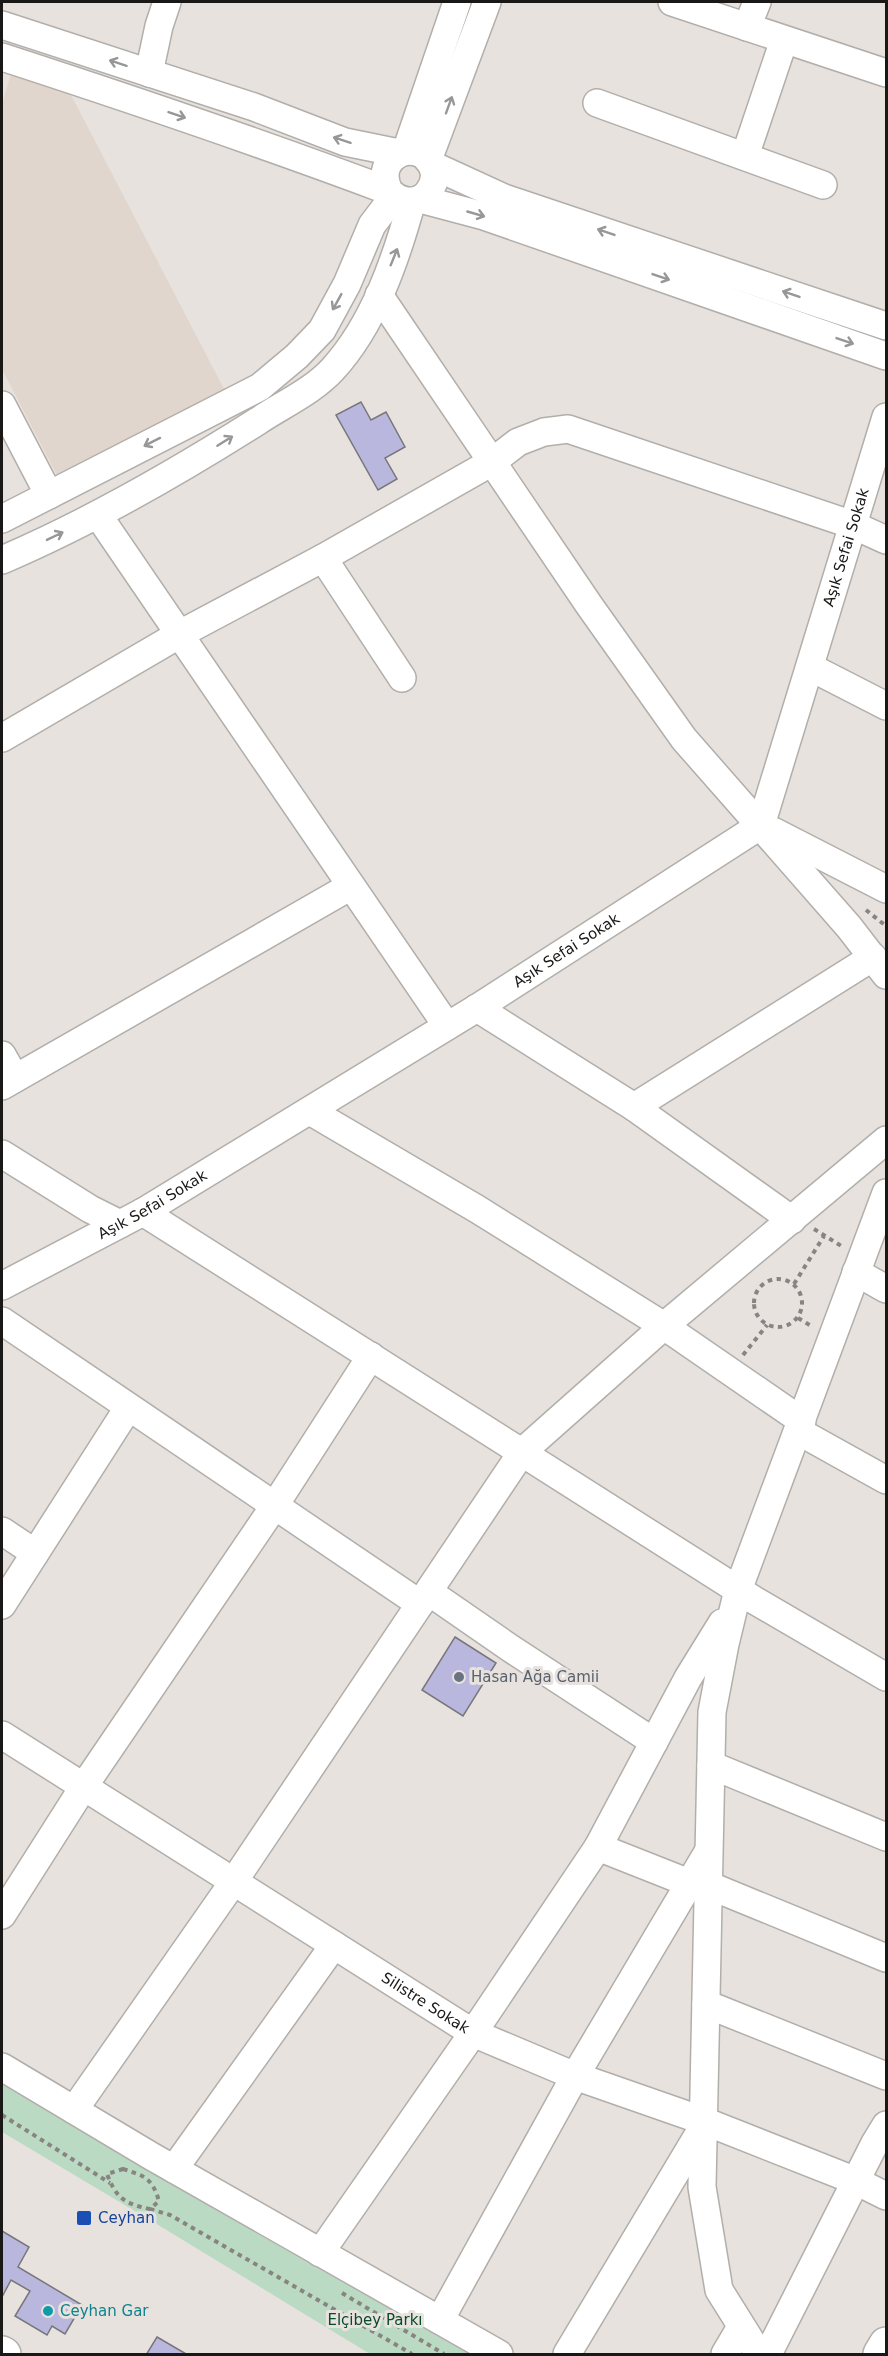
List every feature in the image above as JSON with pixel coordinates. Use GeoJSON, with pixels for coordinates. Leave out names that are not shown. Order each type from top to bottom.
{"type":"FeatureCollection","features":[{"type":"Feature","properties":{"kind":"main road"},"geometry":{"type":"LineString","coordinates":[[880,2355],[886,2344]]}},
{"type":"Feature","properties":{"kind":"street"},"geometry":{"type":"LineString","coordinates":[[149,73],[159,26],[167,2]]}},
{"type":"Feature","properties":{"kind":"street"},"geometry":{"type":"LineString","coordinates":[[416,157],[457,2]]}},
{"type":"Feature","properties":{"kind":"street"},"geometry":{"type":"LineString","coordinates":[[416,157],[487,2]]}},
{"type":"Feature","properties":{"kind":"street"},"geometry":{"type":"LineString","coordinates":[[672,2],[886,73]]}},
{"type":"Feature","properties":{"kind":"street"},"geometry":{"type":"LineString","coordinates":[[747,27],[757,2]]}},
{"type":"Feature","properties":{"kind":"street"},"geometry":{"type":"LineString","coordinates":[[2,25],[254,107],[345,142],[416,157],[504,198],[886,326]]}},
{"type":"Feature","properties":{"kind":"street"},"geometry":{"type":"LineString","coordinates":[[745,156],[784,40]]}},
{"type":"Feature","properties":{"kind":"street"},"geometry":{"type":"LineString","coordinates":[[2,57],[121,96],[404,197],[483,216],[886,356]]}},
{"type":"Feature","properties":{"kind":"street"},"geometry":{"type":"LineString","coordinates":[[597,103],[823,185]]}},
{"type":"Feature","properties":{"kind":"street"},"geometry":{"type":"LineString","coordinates":[[404,197],[386,184],[385,170],[393,157],[416,157]]}},
{"type":"Feature","properties":{"kind":"street"},"geometry":{"type":"LineString","coordinates":[[2,519],[260,387],[297,356],[321,330],[347,284],[372,225],[404,197],[431,188],[434,181],[416,157]]}},
{"type":"Feature","properties":{"kind":"street"},"geometry":{"type":"LineString","coordinates":[[2,560],[98,515],[223,442],[317,383],[332,370],[351,347],[379,295],[401,238],[404,197]]}},
{"type":"Feature","properties":{"kind":"street"},"geometry":{"type":"LineString","coordinates":[[379,295],[582,596],[684,739],[761,825],[880,966],[633,1107]]}},
{"type":"Feature","properties":{"kind":"street"},"geometry":{"type":"LineString","coordinates":[[2,405],[49,495]]}},
{"type":"Feature","properties":{"kind":"street","name":"Aşık Sefai Sokak"},"geometry":{"type":"LineString","coordinates":[[2,1286],[132,1218],[310,1111],[477,1008],[761,825],[886,417]]}},
{"type":"Feature","properties":{"kind":"street"},"geometry":{"type":"LineString","coordinates":[[2,738],[180,634],[323,558],[492,462],[504,451],[533,435],[568,429],[853,525],[886,540]]}},
{"type":"Feature","properties":{"kind":"street"},"geometry":{"type":"LineString","coordinates":[[98,515],[447,1026]]}},
{"type":"Feature","properties":{"kind":"street"},"geometry":{"type":"LineString","coordinates":[[323,558],[402,678]]}},
{"type":"Feature","properties":{"kind":"street"},"geometry":{"type":"LineString","coordinates":[[810,667],[886,706]]}},
{"type":"Feature","properties":{"kind":"street"},"geometry":{"type":"LineString","coordinates":[[761,825],[881,886]]}},
{"type":"Feature","properties":{"kind":"street"},"geometry":{"type":"LineString","coordinates":[[2,1055],[8,1082],[351,886]]}},
{"type":"Feature","properties":{"kind":"street"},"geometry":{"type":"LineString","coordinates":[[477,1008],[633,1107],[793,1219]]}},
{"type":"Feature","properties":{"kind":"street"},"geometry":{"type":"LineString","coordinates":[[310,1111],[477,1209],[664,1326],[730,1372],[800,1426],[886,1480]]}},
{"type":"Feature","properties":{"kind":"street"},"geometry":{"type":"LineString","coordinates":[[74,2110],[234,1881],[522,1452],[664,1326],[886,1140]]}},
{"type":"Feature","properties":{"kind":"street"},"geometry":{"type":"LineString","coordinates":[[2,1154],[90,1209],[132,1218],[371,1356],[522,1452],[737,1596],[886,1677]]}},
{"type":"Feature","properties":{"kind":"street"},"geometry":{"type":"LineString","coordinates":[[440,2320],[575,2076],[699,1884],[709,1850],[712,1712],[737,1596],[886,1193]]}},
{"type":"Feature","properties":{"kind":"street"},"geometry":{"type":"LineString","coordinates":[[859,1265],[886,1289]]}},
{"type":"Feature","properties":{"kind":"street"},"geometry":{"type":"LineString","coordinates":[[2,1321],[275,1505],[510,1648],[654,1742]]}},
{"type":"Feature","properties":{"kind":"street"},"geometry":{"type":"LineString","coordinates":[[2,1915],[84,1786],[275,1505],[371,1356]]}},
{"type":"Feature","properties":{"kind":"street"},"geometry":{"type":"LineString","coordinates":[[2,1605],[128,1408]]}},
{"type":"Feature","properties":{"kind":"street"},"geometry":{"type":"LineString","coordinates":[[2,1531],[35,1553]]}},
{"type":"Feature","properties":{"kind":"street"},"geometry":{"type":"LineString","coordinates":[[320,2253],[473,2033],[598,1847],[688,1678],[737,1596]]}},
{"type":"Feature","properties":{"kind":"street","name":"Silistre Sokak"},"geometry":{"type":"LineString","coordinates":[[2,1735],[473,2033],[575,2076],[856,2181],[886,2196]]}},
{"type":"Feature","properties":{"kind":"street"},"geometry":{"type":"LineString","coordinates":[[711,1765],[886,1837]]}},
{"type":"Feature","properties":{"kind":"street"},"geometry":{"type":"LineString","coordinates":[[598,1847],[886,1958]]}},
{"type":"Feature","properties":{"kind":"street"},"geometry":{"type":"LineString","coordinates":[[699,1884],[706,2004],[702,2187],[719,2290],[759,2355]]}},
{"type":"Feature","properties":{"kind":"street"},"geometry":{"type":"LineString","coordinates":[[174,2169],[334,1945]]}},
{"type":"Feature","properties":{"kind":"street"},"geometry":{"type":"LineString","coordinates":[[706,2004],[886,2076]]}},
{"type":"Feature","properties":{"kind":"street"},"geometry":{"type":"LineString","coordinates":[[2,2067],[174,2169],[499,2355]]}},
{"type":"Feature","properties":{"kind":"street"},"geometry":{"type":"LineString","coordinates":[[567,2355],[704,2123]]}},
{"type":"Feature","properties":{"kind":"street"},"geometry":{"type":"LineString","coordinates":[[768,2355],[886,2125]]}},
{"type":"Feature","properties":{"kind":"street"},"geometry":{"type":"LineString","coordinates":[[725,2355],[741,2327]]}},
{"type":"Feature","properties":{"kind":"path"},"geometry":{"type":"LineString","coordinates":[[881,886],[865,909],[886,926]]}},
{"type":"Feature","properties":{"kind":"path"},"geometry":{"type":"LineString","coordinates":[[793,1219],[824,1236],[859,1265]]}},
{"type":"Feature","properties":{"kind":"path"},"geometry":{"type":"LineString","coordinates":[[794,1284],[824,1236]]}},
{"type":"Feature","properties":{"kind":"path"},"geometry":{"type":"LineString","coordinates":[[787,1280],[794,1284],[802,1298],[802,1311],[798,1318],[784,1326],[767,1325],[759,1318],[755,1310],[757,1290],[766,1281],[787,1280]]}},
{"type":"Feature","properties":{"kind":"path"},"geometry":{"type":"LineString","coordinates":[[730,1372],[767,1325]]}},
{"type":"Feature","properties":{"kind":"path"},"geometry":{"type":"LineString","coordinates":[[2,2115],[110,2183]]}},
{"type":"Feature","properties":{"kind":"path"},"geometry":{"type":"LineString","coordinates":[[150,2209],[159,2201],[147,2176],[123,2169],[107,2174],[113,2191],[134,2205],[170,2215],[412,2355]]}},
{"type":"Feature","properties":{"kind":"shaded area"},"geometry":{"type":"Polygon","coordinates":[[[12,71],[69,91],[224,389],[58,477],[2,369],[2,104],[12,71]]]}},
{"type":"Feature","properties":{"kind":"green space","name":"Elçibey Parkı"},"geometry":{"type":"Polygon","coordinates":[[[2,2067],[499,2354],[370,2354],[2,2132],[2,2067]]]}},
{"type":"Feature","properties":{"kind":"building"},"geometry":{"type":"Polygon","coordinates":[[[361,402],[371,420],[386,412],[405,447],[385,458],[397,479],[378,490],[336,415],[361,402]]]}},
{"type":"Feature","properties":{"kind":"building","name":"Hasan Ağa Camii"},"geometry":{"type":"Polygon","coordinates":[[[455,1637],[496,1663],[463,1716],[422,1690],[455,1637]]]}},
{"type":"Feature","properties":{"kind":"building","name":"Ceyhan Gar"},"geometry":{"type":"Polygon","coordinates":[[[2,2231],[29,2247],[18,2267],[82,2305],[65,2334],[52,2326],[47,2335],[15,2316],[30,2291],[11,2280],[2,2297],[2,2231]]]}},
{"type":"Feature","properties":{"kind":"building"},"geometry":{"type":"Polygon","coordinates":[[[157,2337],[188,2355],[146,2355],[157,2337]]]}},
{"type":"Feature","properties":{"kind":"place","name":"Hasan Ağa Camii"},"geometry":{"type":"Point","coordinates":[459,1677]}},
{"type":"Feature","properties":{"kind":"place","name":"Ceyhan"},"geometry":{"type":"Point","coordinates":[84,2218]}},
{"type":"Feature","properties":{"kind":"place","name":"Ceyhan Gar"},"geometry":{"type":"Point","coordinates":[48,2311]}}]}
